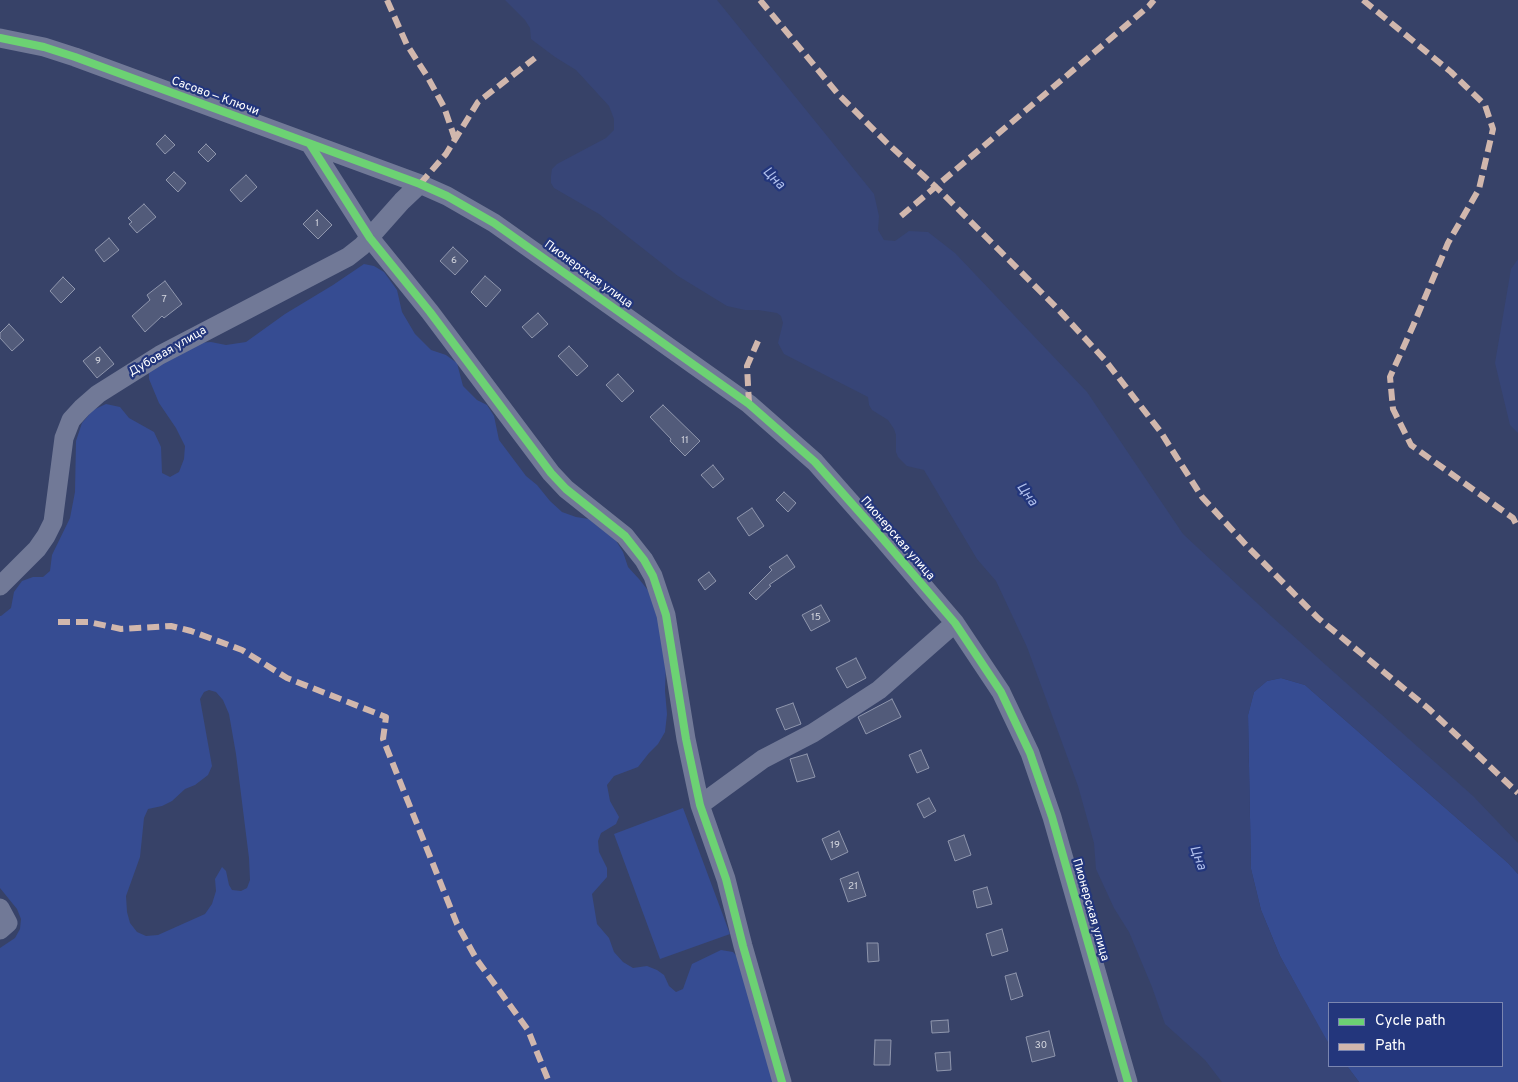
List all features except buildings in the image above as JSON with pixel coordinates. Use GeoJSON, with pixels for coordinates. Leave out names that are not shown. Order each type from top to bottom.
{"type":"FeatureCollection","features":[{"type":"Feature","properties":{"kind":"street","name":"Сасово — Ключи"},"geometry":{"type":"LineString","coordinates":[[0,38],[44,47],[75,57],[420,184]]}},
{"type":"Feature","properties":{"kind":"street"},"geometry":{"type":"LineString","coordinates":[[310,144],[370,238],[430,312],[551,473],[566,490],[625,536],[644,560],[653,576],[666,615],[686,739],[700,805],[726,879],[782,1082]]}},
{"type":"Feature","properties":{"kind":"street","name":"Дубовая улица"},"geometry":{"type":"LineString","coordinates":[[0,586],[37,549],[50,529],[56,508],[64,438],[71,420],[82,408],[98,394],[160,354],[348,257],[370,238],[402,201],[420,184]]}},
{"type":"Feature","properties":{"kind":"street","name":"Пионерская улица"},"geometry":{"type":"LineString","coordinates":[[420,184],[447,196],[494,223],[749,404],[815,462],[878,532],[955,623],[1001,692],[1030,753],[1052,817],[1114,1039],[1128,1082]]}},
{"type":"Feature","properties":{"kind":"street"},"geometry":{"type":"LineString","coordinates":[[700,805],[763,759],[814,733],[879,690],[955,623]]}},
{"type":"Feature","properties":{"kind":"street"},"geometry":{"type":"LineString","coordinates":[[0,908],[8,923],[0,930]]}},
{"type":"Feature","properties":{"kind":"shaded area"},"geometry":{"type":"Polygon","coordinates":[[[364,264],[374,266],[384,272],[397,290],[402,312],[415,334],[431,350],[446,355],[457,363],[463,386],[477,400],[487,405],[494,416],[499,440],[526,476],[562,512],[589,519],[615,539],[623,552],[628,567],[651,594],[658,611],[666,662],[665,691],[667,714],[665,732],[658,744],[638,767],[614,776],[607,785],[610,801],[619,817],[616,824],[601,833],[598,841],[599,852],[607,868],[607,877],[592,894],[597,924],[609,938],[614,952],[623,962],[633,968],[647,966],[657,970],[664,975],[669,986],[676,992],[683,989],[692,964],[721,950],[733,952],[741,961],[774,1082],[0,1082],[0,948],[15,938],[20,929],[21,919],[17,909],[0,888],[0,616],[11,608],[14,592],[22,581],[33,577],[43,577],[50,571],[52,555],[70,518],[75,492],[76,441],[82,423],[93,410],[106,404],[120,407],[129,418],[154,432],[161,447],[162,473],[170,477],[179,472],[184,459],[185,446],[176,428],[159,403],[149,379],[149,371],[197,343],[211,342],[226,345],[246,342],[285,314],[364,264]],[[209,690],[204,692],[200,699],[212,766],[208,775],[195,785],[185,789],[172,801],[162,806],[148,809],[144,818],[140,857],[126,896],[130,923],[137,932],[146,936],[158,935],[205,914],[212,904],[216,891],[215,879],[222,867],[226,871],[232,890],[241,891],[247,888],[250,880],[236,754],[229,714],[223,700],[216,692],[209,690]]]}},
{"type":"Feature","properties":{"kind":"shaded area"},"geometry":{"type":"Polygon","coordinates":[[[1281,678],[1305,685],[1508,863],[1518,874],[1518,1082],[1359,1082],[1348,1067],[1503,1067],[1503,1002],[1328,1002],[1328,1043],[1324,1037],[1280,956],[1261,910],[1251,869],[1248,715],[1254,692],[1267,681],[1281,678]]]}},
{"type":"Feature","properties":{"kind":"shaded area"},"geometry":{"type":"Polygon","coordinates":[[[683,808],[730,934],[660,959],[614,834],[683,808]]]}},
{"type":"Feature","properties":{"kind":"water","name":"Цна"},"geometry":{"type":"Polygon","coordinates":[[[505,0],[717,0],[874,194],[879,216],[878,230],[884,240],[895,241],[909,231],[928,232],[955,253],[1087,392],[1183,534],[1272,617],[1473,796],[1518,843],[1518,874],[1508,863],[1305,685],[1281,678],[1267,681],[1254,692],[1248,715],[1251,869],[1261,910],[1280,956],[1328,1042],[1328,1067],[1348,1067],[1359,1082],[1222,1082],[1205,1060],[1165,1024],[1129,932],[1114,908],[1096,869],[1094,843],[1078,786],[1027,647],[996,581],[977,559],[924,470],[907,466],[898,457],[894,429],[888,420],[872,410],[868,397],[784,354],[778,343],[783,323],[781,316],[777,313],[727,306],[678,276],[599,214],[554,188],[551,183],[552,169],[557,164],[606,138],[614,130],[614,119],[609,106],[576,70],[531,39],[530,28],[525,20],[505,0]]]}},
{"type":"Feature","properties":{"kind":"water"},"geometry":{"type":"Polygon","coordinates":[[[1518,259],[1518,433],[1510,425],[1495,363],[1511,269],[1518,259]]]}},
{"type":"Feature","properties":{"kind":"marked path"},"geometry":{"type":"LineString","coordinates":[[387,0],[407,45],[444,107],[455,139]]}},
{"type":"Feature","properties":{"kind":"marked path"},"geometry":{"type":"LineString","coordinates":[[760,0],[838,94],[887,143],[936,187],[1056,307],[1105,360],[1160,431],[1202,497],[1247,546],[1318,618],[1429,709],[1518,793]]}},
{"type":"Feature","properties":{"kind":"marked path"},"geometry":{"type":"LineString","coordinates":[[901,216],[1154,0]]}},
{"type":"Feature","properties":{"kind":"marked path"},"geometry":{"type":"LineString","coordinates":[[1363,0],[1451,72],[1485,105],[1493,129],[1479,189],[1448,243],[1390,377],[1393,409],[1411,445],[1513,518],[1518,528]]}},
{"type":"Feature","properties":{"kind":"marked path"},"geometry":{"type":"LineString","coordinates":[[420,184],[446,154],[478,102],[535,58]]}},
{"type":"Feature","properties":{"kind":"marked path"},"geometry":{"type":"LineString","coordinates":[[749,404],[747,366],[758,341]]}},
{"type":"Feature","properties":{"kind":"marked path"},"geometry":{"type":"LineString","coordinates":[[58,622],[89,622],[121,629],[171,626],[191,631],[242,650],[287,678],[386,717],[383,739],[457,924],[477,960],[528,1030],[549,1082]]}},
{"type":"Feature","properties":{"kind":"cycle path"},"geometry":{"type":"LineString","coordinates":[[0,38],[44,47],[75,57],[420,184],[447,196],[494,223],[749,404],[815,462],[955,623],[1001,692],[1030,753],[1052,817],[1128,1082]]}},
{"type":"Feature","properties":{"kind":"cycle path"},"geometry":{"type":"LineString","coordinates":[[310,144],[370,238],[430,312],[551,473],[566,489],[625,536],[644,560],[653,576],[666,615],[686,739],[700,805],[726,879],[782,1082]]}}]}
